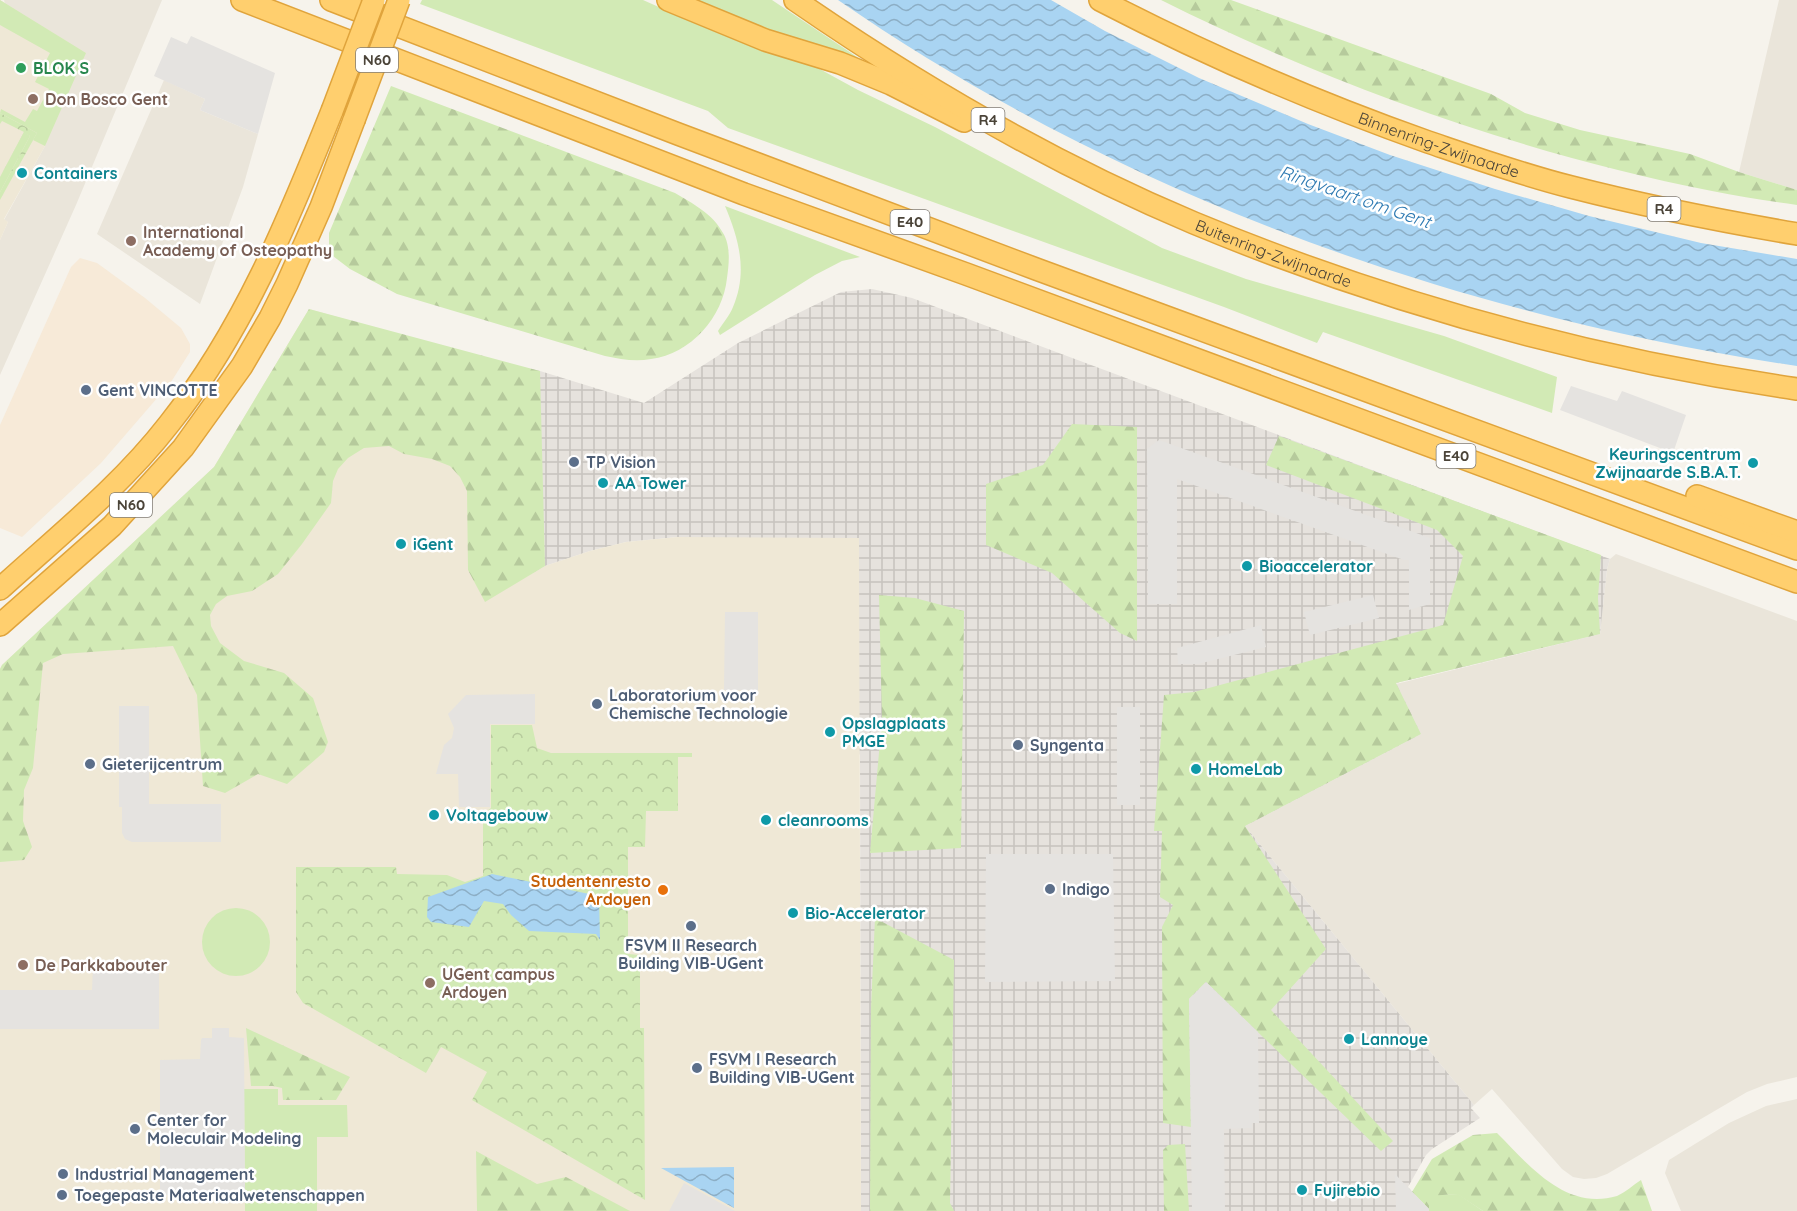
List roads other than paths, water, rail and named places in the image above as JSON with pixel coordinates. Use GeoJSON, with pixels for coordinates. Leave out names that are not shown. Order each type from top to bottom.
{"type":"FeatureCollection","features":[{"type":"Feature","properties":{"kind":"highway","name":"E40"},"geometry":{"type":"LineString","coordinates":[[242,0],[744,194],[1797,582]]}},
{"type":"Feature","properties":{"kind":"highway","name":"E40"},"geometry":{"type":"LineString","coordinates":[[331,0],[1025,265],[1797,549]]}},
{"type":"Feature","properties":{"kind":"highway","name":"N60"},"geometry":{"type":"LineString","coordinates":[[0,589],[133,465],[169,425],[234,330],[292,210],[374,0]]}},
{"type":"Feature","properties":{"kind":"highway","name":"N60"},"geometry":{"type":"LineString","coordinates":[[0,625],[112,526],[183,448],[242,366],[287,284],[321,207],[399,0]]}},
{"type":"Feature","properties":{"kind":"highway"},"geometry":{"type":"LineString","coordinates":[[668,0],[765,40],[840,63],[891,84],[1027,154],[1192,222]]}},
{"type":"Feature","properties":{"kind":"highway","name":"Buitenring-Zwijnaarde"},"geometry":{"type":"LineString","coordinates":[[795,0],[890,63],[991,122],[1071,164],[1192,222],[1285,259],[1366,288],[1466,319],[1579,348],[1666,367],[1797,389]]}},
{"type":"Feature","properties":{"kind":"highway","name":"Binnenring-Zwijnaarde"},"geometry":{"type":"LineString","coordinates":[[1100,0],[1164,33],[1260,76],[1335,107],[1467,155],[1638,204],[1797,234]]}},
{"type":"Feature","properties":{"kind":"highway"},"geometry":{"type":"LineString","coordinates":[[1492,435],[1612,466],[1797,532]]}},
{"type":"Feature","properties":{"kind":"water","name":"Ringvaart om Gent"},"geometry":{"type":"Polygon","coordinates":[[[838,0],[1051,0],[1105,31],[1199,78],[1308,124],[1390,155],[1589,216],[1701,243],[1797,259],[1797,366],[1670,344],[1544,315],[1419,279],[1296,237],[1177,188],[1060,133],[947,70],[838,0]]]}},
{"type":"Feature","properties":{"kind":"water"},"geometry":{"type":"Polygon","coordinates":[[[492,874],[599,896],[600,940],[596,934],[529,931],[511,915],[503,904],[484,901],[469,927],[431,922],[427,917],[428,897],[492,874]]]}},
{"type":"Feature","properties":{"kind":"water"},"geometry":{"type":"Polygon","coordinates":[[[734,1167],[734,1208],[661,1168],[734,1167]]]}},
{"type":"Feature","properties":{"kind":"place","name":"BLOK S"},"geometry":{"type":"Point","coordinates":[21,68]}},
{"type":"Feature","properties":{"kind":"place","name":"Don Bosco Gent"},"geometry":{"type":"Point","coordinates":[33,99]}},
{"type":"Feature","properties":{"kind":"place","name":"Containers"},"geometry":{"type":"Point","coordinates":[22,173]}},
{"type":"Feature","properties":{"kind":"place","name":"International Academy of Osteopathy"},"geometry":{"type":"Point","coordinates":[131,241]}},
{"type":"Feature","properties":{"kind":"place","name":"Gent VINCOTTE"},"geometry":{"type":"Point","coordinates":[86,390]}},
{"type":"Feature","properties":{"kind":"place","name":"TP Vision"},"geometry":{"type":"Point","coordinates":[574,462]}},
{"type":"Feature","properties":{"kind":"place","name":"Keuringscentrum Zwijnaarde S.B.A.T."},"geometry":{"type":"Point","coordinates":[1753,463]}},
{"type":"Feature","properties":{"kind":"place","name":"AA Tower"},"geometry":{"type":"Point","coordinates":[603,483]}},
{"type":"Feature","properties":{"kind":"place","name":"iGent"},"geometry":{"type":"Point","coordinates":[401,544]}},
{"type":"Feature","properties":{"kind":"place","name":"Bioaccelerator"},"geometry":{"type":"Point","coordinates":[1247,566]}},
{"type":"Feature","properties":{"kind":"place","name":"Laboratorium voor Chemische Technologie"},"geometry":{"type":"Point","coordinates":[597,704]}},
{"type":"Feature","properties":{"kind":"place","name":"Opslagplaats PMGE"},"geometry":{"type":"Point","coordinates":[830,732]}},
{"type":"Feature","properties":{"kind":"place","name":"Syngenta"},"geometry":{"type":"Point","coordinates":[1018,745]}},
{"type":"Feature","properties":{"kind":"place","name":"Gieterijcentrum"},"geometry":{"type":"Point","coordinates":[90,764]}},
{"type":"Feature","properties":{"kind":"place","name":"HomeLab"},"geometry":{"type":"Point","coordinates":[1196,769]}},
{"type":"Feature","properties":{"kind":"place","name":"Voltagebouw"},"geometry":{"type":"Point","coordinates":[434,815]}},
{"type":"Feature","properties":{"kind":"place","name":"cleanrooms"},"geometry":{"type":"Point","coordinates":[766,820]}},
{"type":"Feature","properties":{"kind":"place","name":"Indigo"},"geometry":{"type":"Point","coordinates":[1050,889]}},
{"type":"Feature","properties":{"kind":"place","name":"Studentenresto Ardoyen"},"geometry":{"type":"Point","coordinates":[663,890]}},
{"type":"Feature","properties":{"kind":"place","name":"Bio-Accelerator"},"geometry":{"type":"Point","coordinates":[793,913]}},
{"type":"Feature","properties":{"kind":"place","name":"FSVM II Research Building VIB-UGent"},"geometry":{"type":"Point","coordinates":[691,926]}},
{"type":"Feature","properties":{"kind":"place","name":"De Parkkabouter"},"geometry":{"type":"Point","coordinates":[23,965]}},
{"type":"Feature","properties":{"kind":"place","name":"UGent campus Ardoyen"},"geometry":{"type":"Point","coordinates":[430,983]}},
{"type":"Feature","properties":{"kind":"place","name":"Lannoye"},"geometry":{"type":"Point","coordinates":[1349,1039]}},
{"type":"Feature","properties":{"kind":"place","name":"FSVM I Research Building VIB-UGent"},"geometry":{"type":"Point","coordinates":[697,1068]}},
{"type":"Feature","properties":{"kind":"place","name":"Center for Moleculair Modeling"},"geometry":{"type":"Point","coordinates":[135,1129]}},
{"type":"Feature","properties":{"kind":"place","name":"Industrial Management"},"geometry":{"type":"Point","coordinates":[63,1174]}},
{"type":"Feature","properties":{"kind":"place","name":"Fujirebio"},"geometry":{"type":"Point","coordinates":[1302,1190]}},
{"type":"Feature","properties":{"kind":"place","name":"Toegepaste Materiaalwetenschappen"},"geometry":{"type":"Point","coordinates":[62,1195]}}]}
